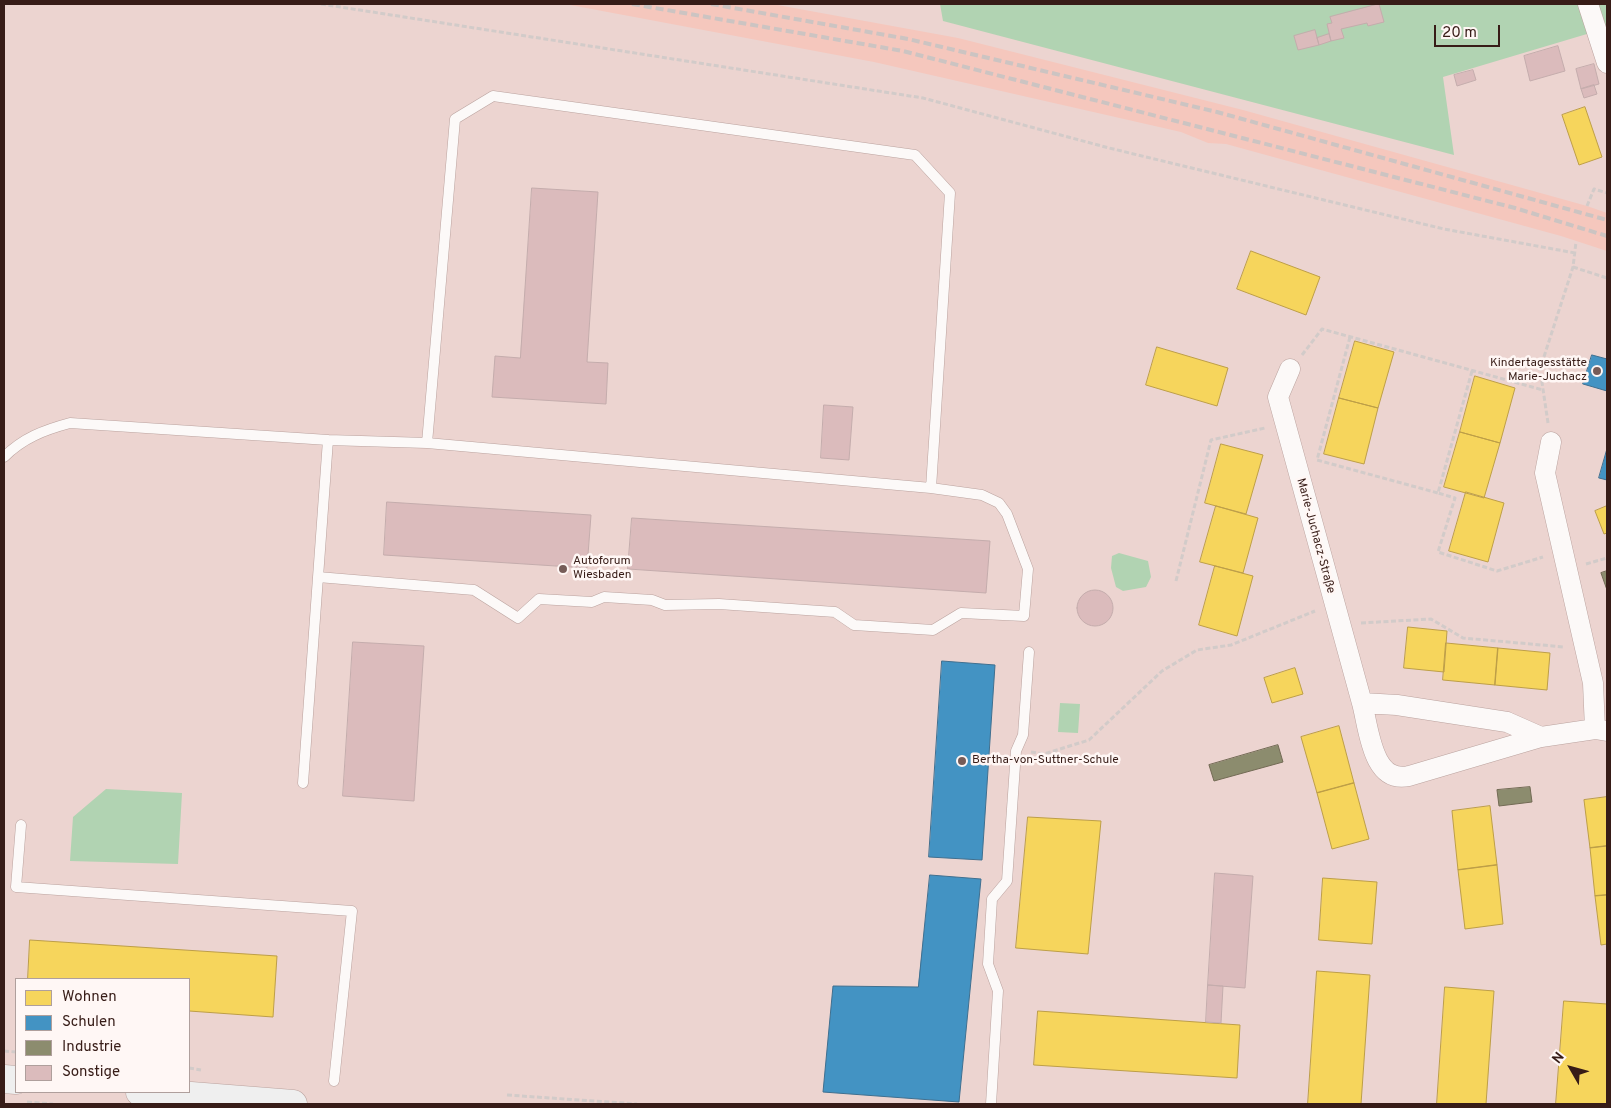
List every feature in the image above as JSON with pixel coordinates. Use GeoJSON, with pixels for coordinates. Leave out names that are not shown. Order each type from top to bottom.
{"type":"FeatureCollection","features":[{"type":"Feature","properties":{"kind":"main road"},"geometry":{"type":"LineString","coordinates":[[152,1096],[293,1104]]}},
{"type":"Feature","properties":{"kind":"street"},"geometry":{"type":"LineString","coordinates":[[1588,4],[1607,63]]}},
{"type":"Feature","properties":{"kind":"street","name":"Marie-Juchacz-Straße"},"geometry":{"type":"LineString","coordinates":[[1290,369],[1278,397],[1378,761],[1385,772],[1397,777],[1409,776],[1541,737],[1601,730],[1593,683],[1545,473],[1551,442]]}},
{"type":"Feature","properties":{"kind":"street"},"geometry":{"type":"LineString","coordinates":[[1362,703],[1397,705],[1507,722],[1541,737]]}},
{"type":"Feature","properties":{"kind":"lane"},"geometry":{"type":"LineString","coordinates":[[427,443],[456,119],[493,96],[916,155],[950,194],[931,488]]}},
{"type":"Feature","properties":{"kind":"lane"},"geometry":{"type":"LineString","coordinates":[[4,457],[14,446],[40,431],[70,423],[328,440],[427,443],[931,488],[982,495],[999,504],[1007,514],[1028,569],[1024,616],[961,613],[933,630],[854,625],[835,612],[719,604],[666,605],[652,600],[604,597],[592,602],[538,599],[518,618],[474,590],[318,577]]}},
{"type":"Feature","properties":{"kind":"lane"},"geometry":{"type":"LineString","coordinates":[[303,783],[328,440]]}},
{"type":"Feature","properties":{"kind":"lane"},"geometry":{"type":"LineString","coordinates":[[991,1104],[998,991],[988,964],[992,900],[1007,881],[1016,751],[1023,735],[1029,652]]}},
{"type":"Feature","properties":{"kind":"lane"},"geometry":{"type":"LineString","coordinates":[[21,825],[16,887],[352,911],[334,1080]]}},
{"type":"Feature","properties":{"kind":"lane"},"geometry":{"type":"LineString","coordinates":[[4,1069],[4,1079]]}},
{"type":"Feature","properties":{"kind":"path"},"geometry":{"type":"LineString","coordinates":[[321,4],[923,98],[1109,148],[1444,229],[1575,253]]}},
{"type":"Feature","properties":{"kind":"path"},"geometry":{"type":"LineString","coordinates":[[1587,206],[1594,189],[1607,193]]}},
{"type":"Feature","properties":{"kind":"path"},"geometry":{"type":"LineString","coordinates":[[1551,442],[1540,369],[1573,267],[1576,242]]}},
{"type":"Feature","properties":{"kind":"path"},"geometry":{"type":"LineString","coordinates":[[1573,267],[1607,278]]}},
{"type":"Feature","properties":{"kind":"path"},"geometry":{"type":"LineString","coordinates":[[1290,369],[1322,329],[1543,390]]}},
{"type":"Feature","properties":{"kind":"path"},"geometry":{"type":"LineString","coordinates":[[1350,337],[1316,460],[1455,498],[1438,552],[1497,571],[1562,550]]}},
{"type":"Feature","properties":{"kind":"path"},"geometry":{"type":"LineString","coordinates":[[1438,493],[1472,370]]}},
{"type":"Feature","properties":{"kind":"path"},"geometry":{"type":"LineString","coordinates":[[1176,581],[1211,440],[1285,423]]}},
{"type":"Feature","properties":{"kind":"path"},"geometry":{"type":"LineString","coordinates":[[1016,751],[1044,754],[1089,740],[1162,671],[1197,650],[1231,645],[1334,603]]}},
{"type":"Feature","properties":{"kind":"path"},"geometry":{"type":"LineString","coordinates":[[1340,624],[1431,619],[1463,638],[1585,648]]}},
{"type":"Feature","properties":{"kind":"path"},"geometry":{"type":"LineString","coordinates":[[507,1095],[636,1104]]}},
{"type":"Feature","properties":{"kind":"shaded area"},"geometry":{"type":"Polygon","coordinates":[[[565,4],[772,4],[958,38],[1243,110],[1587,206],[1607,213],[1607,251],[1561,236],[1226,144],[1208,143],[1181,132],[874,62],[565,4]]]}},
{"type":"Feature","properties":{"kind":"green space"},"geometry":{"type":"Polygon","coordinates":[[[940,4],[1607,4],[1607,28],[1443,77],[1454,155],[943,21],[940,4]]]}},
{"type":"Feature","properties":{"kind":"green space"},"geometry":{"type":"Polygon","coordinates":[[[1119,553],[1148,561],[1151,577],[1146,587],[1123,591],[1116,587],[1111,568],[1112,556],[1119,553]]]}},
{"type":"Feature","properties":{"kind":"green space"},"geometry":{"type":"Polygon","coordinates":[[[1060,703],[1080,704],[1078,733],[1058,732],[1060,703]]]}},
{"type":"Feature","properties":{"kind":"green space"},"geometry":{"type":"Polygon","coordinates":[[[106,789],[182,793],[178,864],[70,861],[73,817],[106,789]]]}},
{"type":"Feature","properties":{"kind":"building: Wohnen"},"geometry":{"type":"Polygon","coordinates":[[[1585,107],[1602,157],[1579,165],[1562,115],[1585,107]]]}},
{"type":"Feature","properties":{"kind":"building: Wohnen"},"geometry":{"type":"Polygon","coordinates":[[[1251,251],[1320,277],[1306,315],[1237,289],[1251,251]]]}},
{"type":"Feature","properties":{"kind":"building: Wohnen"},"geometry":{"type":"Polygon","coordinates":[[[1355,341],[1394,352],[1378,408],[1339,398],[1355,341]]]}},
{"type":"Feature","properties":{"kind":"building: Wohnen"},"geometry":{"type":"Polygon","coordinates":[[[1157,347],[1228,368],[1217,406],[1146,385],[1157,347]]]}},
{"type":"Feature","properties":{"kind":"building: Wohnen"},"geometry":{"type":"Polygon","coordinates":[[[1475,376],[1515,388],[1500,443],[1460,432],[1475,376]]]}},
{"type":"Feature","properties":{"kind":"building: Wohnen"},"geometry":{"type":"Polygon","coordinates":[[[1339,398],[1378,408],[1364,464],[1324,454],[1339,398]]]}},
{"type":"Feature","properties":{"kind":"building: Wohnen"},"geometry":{"type":"Polygon","coordinates":[[[1460,432],[1500,443],[1484,498],[1444,487],[1460,432]]]}},
{"type":"Feature","properties":{"kind":"building: Wohnen"},"geometry":{"type":"Polygon","coordinates":[[[1221,444],[1263,455],[1246,514],[1205,503],[1221,444]]]}},
{"type":"Feature","properties":{"kind":"building: Wohnen"},"geometry":{"type":"Polygon","coordinates":[[[1466,492],[1504,503],[1488,562],[1449,551],[1466,492]]]}},
{"type":"Feature","properties":{"kind":"building: Wohnen"},"geometry":{"type":"Polygon","coordinates":[[[1216,506],[1258,518],[1243,573],[1200,562],[1216,506]]]}},
{"type":"Feature","properties":{"kind":"building: Wohnen"},"geometry":{"type":"Polygon","coordinates":[[[1607,506],[1607,533],[1604,534],[1595,511],[1607,506]]]}},
{"type":"Feature","properties":{"kind":"building: Wohnen"},"geometry":{"type":"Polygon","coordinates":[[[1215,566],[1253,576],[1237,636],[1199,625],[1215,566]]]}},
{"type":"Feature","properties":{"kind":"building: Wohnen"},"geometry":{"type":"Polygon","coordinates":[[[1408,627],[1447,631],[1444,672],[1404,668],[1408,627]]]}},
{"type":"Feature","properties":{"kind":"building: Wohnen"},"geometry":{"type":"Polygon","coordinates":[[[1446,643],[1498,648],[1495,685],[1443,680],[1446,643]]]}},
{"type":"Feature","properties":{"kind":"building: Wohnen"},"geometry":{"type":"Polygon","coordinates":[[[1498,648],[1550,653],[1547,690],[1495,685],[1498,648]]]}},
{"type":"Feature","properties":{"kind":"building: Wohnen"},"geometry":{"type":"Polygon","coordinates":[[[1295,668],[1303,694],[1272,703],[1264,678],[1295,668]]]}},
{"type":"Feature","properties":{"kind":"building: Wohnen"},"geometry":{"type":"Polygon","coordinates":[[[1339,726],[1354,783],[1317,793],[1301,737],[1339,726]]]}},
{"type":"Feature","properties":{"kind":"building: Wohnen"},"geometry":{"type":"Polygon","coordinates":[[[1354,783],[1369,839],[1332,849],[1317,793],[1354,783]]]}},
{"type":"Feature","properties":{"kind":"building: Wohnen"},"geometry":{"type":"Polygon","coordinates":[[[1607,797],[1607,846],[1590,848],[1584,800],[1607,797]]]}},
{"type":"Feature","properties":{"kind":"building: Wohnen"},"geometry":{"type":"Polygon","coordinates":[[[1490,806],[1497,865],[1458,870],[1452,811],[1490,806]]]}},
{"type":"Feature","properties":{"kind":"building: Wohnen"},"geometry":{"type":"Polygon","coordinates":[[[1028,817],[1101,821],[1088,954],[1016,948],[1028,817]]]}},
{"type":"Feature","properties":{"kind":"building: Wohnen"},"geometry":{"type":"Polygon","coordinates":[[[1607,846],[1607,895],[1595,896],[1590,848],[1607,846]]]}},
{"type":"Feature","properties":{"kind":"building: Wohnen"},"geometry":{"type":"Polygon","coordinates":[[[1497,865],[1503,924],[1465,929],[1458,870],[1497,865]]]}},
{"type":"Feature","properties":{"kind":"building: Wohnen"},"geometry":{"type":"Polygon","coordinates":[[[1323,878],[1377,882],[1372,944],[1319,940],[1323,878]]]}},
{"type":"Feature","properties":{"kind":"building: Wohnen"},"geometry":{"type":"Polygon","coordinates":[[[1607,895],[1607,944],[1601,945],[1595,896],[1607,895]]]}},
{"type":"Feature","properties":{"kind":"building: Wohnen"},"geometry":{"type":"Polygon","coordinates":[[[30,940],[277,956],[273,1017],[190,1011],[190,978],[28,978],[30,940]]]}},
{"type":"Feature","properties":{"kind":"building: Wohnen"},"geometry":{"type":"Polygon","coordinates":[[[1317,971],[1370,975],[1361,1104],[1308,1104],[1317,971]]]}},
{"type":"Feature","properties":{"kind":"building: Wohnen"},"geometry":{"type":"Polygon","coordinates":[[[1445,987],[1494,991],[1486,1104],[1437,1104],[1445,987]]]}},
{"type":"Feature","properties":{"kind":"building: Wohnen"},"geometry":{"type":"Polygon","coordinates":[[[1564,1001],[1607,1004],[1607,1104],[1556,1104],[1564,1001]]]}},
{"type":"Feature","properties":{"kind":"building: Wohnen"},"geometry":{"type":"Polygon","coordinates":[[[1038,1011],[1240,1025],[1237,1078],[1034,1065],[1038,1011]]]}},
{"type":"Feature","properties":{"kind":"building: Schulen","name":"Kindertagesstätte Marie-Juchacz"},"geometry":{"type":"Polygon","coordinates":[[[1592,355],[1607,359],[1607,391],[1583,384],[1592,355]]]}},
{"type":"Feature","properties":{"kind":"building: Schulen"},"geometry":{"type":"Polygon","coordinates":[[[1607,449],[1607,480],[1599,478],[1607,449]]]}},
{"type":"Feature","properties":{"kind":"building: Schulen","name":"Bertha-von-Suttner-Schule"},"geometry":{"type":"Polygon","coordinates":[[[942,661],[995,665],[982,860],[929,857],[942,661]]]}},
{"type":"Feature","properties":{"kind":"building: Schulen"},"geometry":{"type":"Polygon","coordinates":[[[930,875],[981,879],[959,1102],[823,1092],[833,986],[918,987],[930,875]]]}},
{"type":"Feature","properties":{"kind":"building: Industrie"},"geometry":{"type":"Polygon","coordinates":[[[1607,571],[1607,590],[1601,573],[1607,571]]]}},
{"type":"Feature","properties":{"kind":"building: Industrie"},"geometry":{"type":"Polygon","coordinates":[[[1278,745],[1283,762],[1214,781],[1209,765],[1278,745]]]}},
{"type":"Feature","properties":{"kind":"building: Industrie"},"geometry":{"type":"Polygon","coordinates":[[[1530,787],[1532,802],[1499,806],[1497,790],[1530,787]]]}},
{"type":"Feature","properties":{"kind":"building: Sonstige"},"geometry":{"type":"Polygon","coordinates":[[[1379,4],[1384,22],[1368,26],[1367,23],[1341,29],[1344,38],[1331,41],[1327,24],[1332,23],[1330,17],[1379,4]]]}},
{"type":"Feature","properties":{"kind":"building: Sonstige"},"geometry":{"type":"Polygon","coordinates":[[[1315,30],[1319,45],[1298,50],[1294,36],[1315,30]]]}},
{"type":"Feature","properties":{"kind":"building: Sonstige"},"geometry":{"type":"Polygon","coordinates":[[[1329,34],[1331,41],[1319,45],[1317,38],[1329,34]]]}},
{"type":"Feature","properties":{"kind":"building: Sonstige"},"geometry":{"type":"Polygon","coordinates":[[[1558,46],[1565,71],[1530,81],[1524,56],[1558,46]]]}},
{"type":"Feature","properties":{"kind":"building: Sonstige"},"geometry":{"type":"Polygon","coordinates":[[[1594,64],[1599,84],[1581,89],[1576,69],[1594,64]]]}},
{"type":"Feature","properties":{"kind":"building: Sonstige"},"geometry":{"type":"Polygon","coordinates":[[[1473,70],[1476,80],[1457,86],[1454,75],[1473,70]]]}},
{"type":"Feature","properties":{"kind":"building: Sonstige"},"geometry":{"type":"Polygon","coordinates":[[[1594,85],[1597,94],[1584,98],[1581,89],[1594,85]]]}},
{"type":"Feature","properties":{"kind":"building: Sonstige"},"geometry":{"type":"Polygon","coordinates":[[[532,188],[598,192],[587,362],[608,363],[606,404],[492,397],[495,356],[520,358],[532,188]]]}},
{"type":"Feature","properties":{"kind":"building: Sonstige"},"geometry":{"type":"Polygon","coordinates":[[[824,405],[853,407],[849,460],[821,458],[824,405]]]}},
{"type":"Feature","properties":{"kind":"building: Sonstige"},"geometry":{"type":"Polygon","coordinates":[[[387,502],[591,515],[587,568],[384,555],[387,502]]]}},
{"type":"Feature","properties":{"kind":"building: Sonstige"},"geometry":{"type":"Polygon","coordinates":[[[632,518],[990,541],[986,593],[628,569],[632,518]]]}},
{"type":"Feature","properties":{"kind":"building: Sonstige"},"geometry":{"type":"Polygon","coordinates":[[[1095,590],[1102,591],[1108,595],[1112,601],[1112,615],[1108,621],[1102,625],[1095,626],[1088,625],[1082,621],[1078,615],[1077,608],[1078,601],[1082,595],[1088,591],[1095,590]]]}},
{"type":"Feature","properties":{"kind":"building: Sonstige"},"geometry":{"type":"Polygon","coordinates":[[[353,642],[424,646],[414,801],[343,796],[353,642]]]}},
{"type":"Feature","properties":{"kind":"building: Sonstige"},"geometry":{"type":"Polygon","coordinates":[[[1215,873],[1253,876],[1245,988],[1208,985],[1215,873]]]}},
{"type":"Feature","properties":{"kind":"building: Sonstige"},"geometry":{"type":"Polygon","coordinates":[[[1208,985],[1223,986],[1221,1023],[1206,1022],[1208,985]]]}},
{"type":"Feature","properties":{"kind":"railway"},"geometry":{"type":"LineString","coordinates":[[632,4],[903,51],[1515,208],[1607,236]]}},
{"type":"Feature","properties":{"kind":"railway"},"geometry":{"type":"LineString","coordinates":[[711,4],[908,39],[1217,112],[1607,220]]}},
{"type":"Feature","properties":{"kind":"place","name":"Kindertagesstätte Marie-Juchacz"},"geometry":{"type":"Point","coordinates":[1597,371]}},
{"type":"Feature","properties":{"kind":"place","name":"Autoforum Wiesbaden"},"geometry":{"type":"Point","coordinates":[563,569]}},
{"type":"Feature","properties":{"kind":"place","name":"Bertha-von-Suttner-Schule"},"geometry":{"type":"Point","coordinates":[962,761]}}]}
